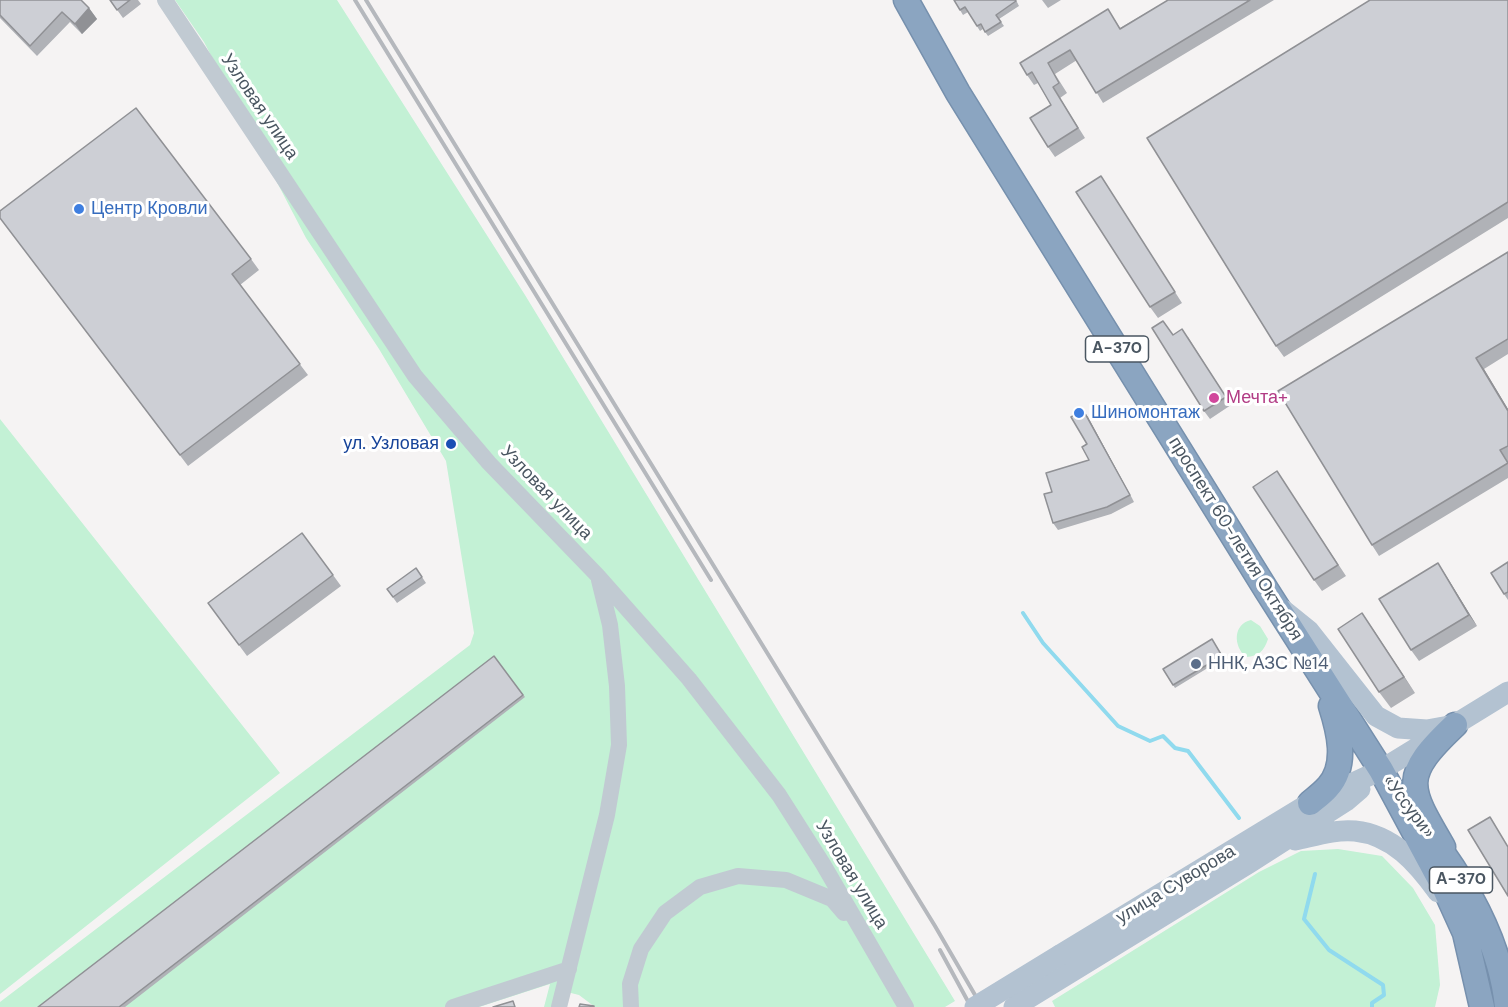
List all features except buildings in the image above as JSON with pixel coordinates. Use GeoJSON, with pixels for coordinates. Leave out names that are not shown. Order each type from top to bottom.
{"type":"FeatureCollection","features":[{"type":"Feature","properties":{"kind":"highway","name":"проспект 60-летия Октября"},"geometry":{"type":"LineString","coordinates":[[894,0],[958,93]]}},
{"type":"Feature","properties":{"kind":"highway","name":"проспект 60-летия Октября"},"geometry":{"type":"LineString","coordinates":[[906,0],[958,93],[1275,604],[1381,770]]}},
{"type":"Feature","properties":{"kind":"highway"},"geometry":{"type":"LineString","coordinates":[[1310,803],[1329,786],[1338,771],[1340,748],[1337,724],[1320,675]]}},
{"type":"Feature","properties":{"kind":"highway"},"geometry":{"type":"LineString","coordinates":[[1455,725],[1432,747],[1421,762],[1415,779],[1416,799],[1458,873]]}},
{"type":"Feature","properties":{"kind":"highway","name":"«Уссури»"},"geometry":{"type":"LineString","coordinates":[[1381,770],[1458,873],[1485,924],[1501,976],[1507,1007]]}},
{"type":"Feature","properties":{"kind":"highway","name":"«Уссури»"},"geometry":{"type":"LineString","coordinates":[[1381,770],[1445,889],[1465,933],[1482,1007]]}},
{"type":"Feature","properties":{"kind":"main road"},"geometry":{"type":"LineString","coordinates":[[1275,604],[1309,631],[1376,716],[1398,728],[1427,730],[1455,725]]}},
{"type":"Feature","properties":{"kind":"main road","name":"улица Суворова"},"geometry":{"type":"LineString","coordinates":[[1014,1007],[1065,964],[1310,803],[1381,770],[1508,692]]}},
{"type":"Feature","properties":{"kind":"main road","name":"улица Суворова"},"geometry":{"type":"LineString","coordinates":[[975,1007],[1065,964],[1249,863],[1346,801],[1381,770]]}},
{"type":"Feature","properties":{"kind":"main road"},"geometry":{"type":"LineString","coordinates":[[1249,863],[1295,840],[1355,831],[1383,839],[1407,854],[1456,915]]}},
{"type":"Feature","properties":{"kind":"street","name":"Узловая улица"},"geometry":{"type":"LineString","coordinates":[[165,0],[415,376],[489,463],[598,576],[689,678],[779,795],[876,952],[906,1007]]}},
{"type":"Feature","properties":{"kind":"street"},"geometry":{"type":"LineString","coordinates":[[559,1007],[607,815],[619,745],[617,686],[610,625],[598,576]]}},
{"type":"Feature","properties":{"kind":"street"},"geometry":{"type":"LineString","coordinates":[[631,1007],[630,984],[641,949],[665,913],[700,887],[738,876],[804,882],[811,878],[816,870],[815,852]]}},
{"type":"Feature","properties":{"kind":"street"},"geometry":{"type":"LineString","coordinates":[[786,880],[832,899],[876,952]]}},
{"type":"Feature","properties":{"kind":"street"},"geometry":{"type":"LineString","coordinates":[[453,1007],[569,969]]}},
{"type":"Feature","properties":{"kind":"green space"},"geometry":{"type":"Polygon","coordinates":[[[175,0],[337,0],[525,295],[955,1001],[945,1007],[595,1007],[579,995],[563,991],[559,1007],[544,1007],[550,984],[479,1007],[0,1007],[0,1002],[470,645],[474,633],[446,461],[379,349],[306,238],[204,42],[175,0]]]}},
{"type":"Feature","properties":{"kind":"green space"},"geometry":{"type":"Polygon","coordinates":[[[0,419],[280,773],[0,994],[0,419]]]}},
{"type":"Feature","properties":{"kind":"green space"},"geometry":{"type":"Polygon","coordinates":[[[1251,620],[1260,626],[1268,639],[1260,652],[1246,657],[1239,647],[1237,636],[1241,626],[1251,620]]]}},
{"type":"Feature","properties":{"kind":"green space"},"geometry":{"type":"Polygon","coordinates":[[[1338,849],[1382,856],[1413,888],[1435,925],[1440,985],[1435,1007],[1055,1007],[1052,1001],[1259,872],[1301,851],[1338,849]]]}},
{"type":"Feature","properties":{"kind":"waterway"},"geometry":{"type":"LineString","coordinates":[[1023,613],[1043,643],[1118,726],[1150,741],[1163,736],[1175,748],[1188,751],[1239,818]]}},
{"type":"Feature","properties":{"kind":"waterway"},"geometry":{"type":"LineString","coordinates":[[1315,874],[1304,919],[1329,950],[1383,985],[1384,995],[1372,1003],[1372,1007]]}},
{"type":"Feature","properties":{"kind":"railway"},"geometry":{"type":"LineString","coordinates":[[355,0],[711,580]]}},
{"type":"Feature","properties":{"kind":"railway"},"geometry":{"type":"LineString","coordinates":[[366,0],[935,926],[982,1007]]}},
{"type":"Feature","properties":{"kind":"railway"},"geometry":{"type":"LineString","coordinates":[[940,950],[971,1007]]}},
{"type":"Feature","properties":{"kind":"place","name":"Центр Кровли"},"geometry":{"type":"Point","coordinates":[79,209]}},
{"type":"Feature","properties":{"kind":"place","name":"Мечта+"},"geometry":{"type":"Point","coordinates":[1214,398]}},
{"type":"Feature","properties":{"kind":"place","name":"Шиномонтаж"},"geometry":{"type":"Point","coordinates":[1079,413]}},
{"type":"Feature","properties":{"kind":"place","name":"ул. Узловая"},"geometry":{"type":"Point","coordinates":[451,444]}},
{"type":"Feature","properties":{"kind":"place","name":"ННК, АЗС №14"},"geometry":{"type":"Point","coordinates":[1196,664]}}]}
